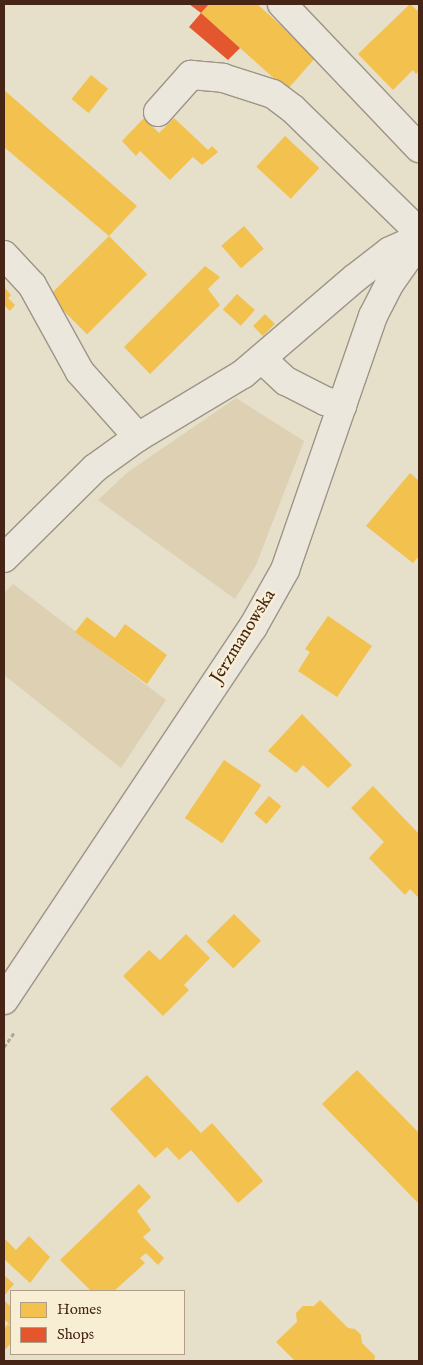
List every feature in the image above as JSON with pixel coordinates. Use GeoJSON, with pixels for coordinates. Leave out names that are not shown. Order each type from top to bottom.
{"type":"FeatureCollection","features":[{"type":"Feature","properties":{"kind":"street"},"geometry":{"type":"LineString","coordinates":[[282,4],[419,148]]}},
{"type":"Feature","properties":{"kind":"street"},"geometry":{"type":"LineString","coordinates":[[158,112],[191,75],[223,78],[274,94],[293,109],[419,232]]}},
{"type":"Feature","properties":{"kind":"street"},"geometry":{"type":"LineString","coordinates":[[4,558],[95,468],[138,437],[253,366],[355,278],[390,252],[419,238]]}},
{"type":"Feature","properties":{"kind":"street","name":"Jerzmanowska"},"geometry":{"type":"LineString","coordinates":[[4,1000],[253,627],[293,551],[373,316],[390,284],[419,242]]}},
{"type":"Feature","properties":{"kind":"street"},"geometry":{"type":"LineString","coordinates":[[4,255],[32,285],[80,372],[138,437]]}},
{"type":"Feature","properties":{"kind":"street"},"geometry":{"type":"LineString","coordinates":[[253,366],[325,401],[342,406]]}},
{"type":"Feature","properties":{"kind":"shaded area"},"geometry":{"type":"Polygon","coordinates":[[[236,398],[304,441],[256,565],[235,599],[98,500],[128,472],[236,398]]]}},
{"type":"Feature","properties":{"kind":"shaded area"},"geometry":{"type":"Polygon","coordinates":[[[13,584],[166,700],[121,768],[4,675],[4,593],[13,584]]]}},
{"type":"Feature","properties":{"kind":"building: Homes"},"geometry":{"type":"Polygon","coordinates":[[[209,4],[257,4],[316,57],[287,90],[201,13],[209,4]]]}},
{"type":"Feature","properties":{"kind":"building: Homes"},"geometry":{"type":"Polygon","coordinates":[[[410,4],[419,12],[419,71],[416,74],[413,70],[393,90],[358,54],[410,4]]]}},
{"type":"Feature","properties":{"kind":"building: Homes"},"geometry":{"type":"Polygon","coordinates":[[[91,75],[108,89],[89,113],[71,99],[91,75]]]}},
{"type":"Feature","properties":{"kind":"building: Homes"},"geometry":{"type":"Polygon","coordinates":[[[4,90],[137,206],[109,236],[4,147],[4,90]]]}},
{"type":"Feature","properties":{"kind":"building: Homes"},"geometry":{"type":"Polygon","coordinates":[[[144,118],[159,133],[174,118],[208,150],[212,146],[218,152],[202,165],[193,157],[170,180],[140,151],[136,156],[122,141],[144,118]]]}},
{"type":"Feature","properties":{"kind":"building: Homes"},"geometry":{"type":"Polygon","coordinates":[[[285,136],[319,168],[291,199],[256,167],[285,136]]]}},
{"type":"Feature","properties":{"kind":"building: Homes"},"geometry":{"type":"Polygon","coordinates":[[[244,226],[264,249],[241,268],[221,246],[244,226]]]}},
{"type":"Feature","properties":{"kind":"building: Homes"},"geometry":{"type":"Polygon","coordinates":[[[109,236],[147,274],[87,334],[49,296],[109,236]]]}},
{"type":"Feature","properties":{"kind":"building: Homes"},"geometry":{"type":"Polygon","coordinates":[[[205,266],[220,277],[208,289],[220,305],[150,374],[124,347],[205,266]]]}},
{"type":"Feature","properties":{"kind":"building: Homes"},"geometry":{"type":"Polygon","coordinates":[[[4,287],[11,295],[8,298],[15,305],[10,311],[4,305],[4,287]]]}},
{"type":"Feature","properties":{"kind":"building: Homes"},"geometry":{"type":"Polygon","coordinates":[[[237,294],[255,310],[241,326],[223,310],[237,294]]]}},
{"type":"Feature","properties":{"kind":"building: Homes"},"geometry":{"type":"Polygon","coordinates":[[[265,314],[275,324],[263,336],[253,326],[265,314]]]}},
{"type":"Feature","properties":{"kind":"building: Homes"},"geometry":{"type":"Polygon","coordinates":[[[410,473],[419,481],[419,556],[413,563],[366,526],[410,473]]]}},
{"type":"Feature","properties":{"kind":"building: Homes"},"geometry":{"type":"Polygon","coordinates":[[[328,616],[372,646],[337,697],[298,671],[310,652],[305,649],[328,616]]]}},
{"type":"Feature","properties":{"kind":"building: Homes"},"geometry":{"type":"Polygon","coordinates":[[[87,617],[115,638],[125,624],[167,655],[147,684],[75,632],[87,617]]]}},
{"type":"Feature","properties":{"kind":"building: Homes"},"geometry":{"type":"Polygon","coordinates":[[[302,714],[352,765],[328,788],[303,765],[296,773],[268,751],[302,714]]]}},
{"type":"Feature","properties":{"kind":"building: Homes"},"geometry":{"type":"Polygon","coordinates":[[[224,760],[261,785],[222,843],[185,818],[224,760]]]}},
{"type":"Feature","properties":{"kind":"building: Homes"},"geometry":{"type":"Polygon","coordinates":[[[373,786],[419,834],[419,898],[410,889],[405,895],[369,858],[384,842],[351,808],[373,786]]]}},
{"type":"Feature","properties":{"kind":"building: Homes"},"geometry":{"type":"Polygon","coordinates":[[[269,796],[281,806],[266,824],[254,814],[269,796]]]}},
{"type":"Feature","properties":{"kind":"building: Homes"},"geometry":{"type":"Polygon","coordinates":[[[234,914],[261,941],[233,968],[206,942],[234,914]]]}},
{"type":"Feature","properties":{"kind":"building: Homes"},"geometry":{"type":"Polygon","coordinates":[[[186,934],[210,958],[184,985],[189,990],[163,1016],[123,976],[149,950],[160,960],[186,934]]]}},
{"type":"Feature","properties":{"kind":"building: Homes"},"geometry":{"type":"Polygon","coordinates":[[[357,1070],[419,1133],[419,1204],[322,1104],[357,1070]]]}},
{"type":"Feature","properties":{"kind":"building: Homes"},"geometry":{"type":"Polygon","coordinates":[[[147,1075],[201,1133],[212,1123],[263,1181],[238,1203],[191,1150],[179,1160],[167,1147],[155,1158],[110,1109],[147,1075]]]}},
{"type":"Feature","properties":{"kind":"building: Homes"},"geometry":{"type":"Polygon","coordinates":[[[139,1184],[151,1197],[137,1211],[151,1230],[143,1237],[164,1258],[158,1265],[146,1253],[140,1258],[145,1263],[115,1290],[90,1290],[60,1260],[139,1184]]]}},
{"type":"Feature","properties":{"kind":"building: Homes"},"geometry":{"type":"Polygon","coordinates":[[[29,1236],[50,1257],[30,1283],[4,1259],[4,1238],[16,1250],[29,1236]]]}},
{"type":"Feature","properties":{"kind":"building: Homes"},"geometry":{"type":"Polygon","coordinates":[[[4,1275],[14,1284],[4,1296],[4,1275]]]}},
{"type":"Feature","properties":{"kind":"building: Homes"},"geometry":{"type":"Polygon","coordinates":[[[4,1300],[10,1306],[10,1325],[4,1319],[4,1300]]]}},
{"type":"Feature","properties":{"kind":"building: Homes"},"geometry":{"type":"Polygon","coordinates":[[[320,1300],[348,1328],[355,1329],[361,1335],[362,1343],[375,1356],[374,1361],[295,1361],[276,1342],[297,1322],[296,1313],[303,1306],[314,1306],[320,1300]]]}},
{"type":"Feature","properties":{"kind":"building: Homes"},"geometry":{"type":"Polygon","coordinates":[[[8,1324],[10,1326],[10,1344],[4,1351],[4,1329],[8,1324]]]}},
{"type":"Feature","properties":{"kind":"building: Shops"},"geometry":{"type":"Polygon","coordinates":[[[189,4],[209,4],[201,13],[189,4]]]}},
{"type":"Feature","properties":{"kind":"building: Shops"},"geometry":{"type":"Polygon","coordinates":[[[201,13],[240,48],[228,60],[189,27],[201,13]]]}}]}
